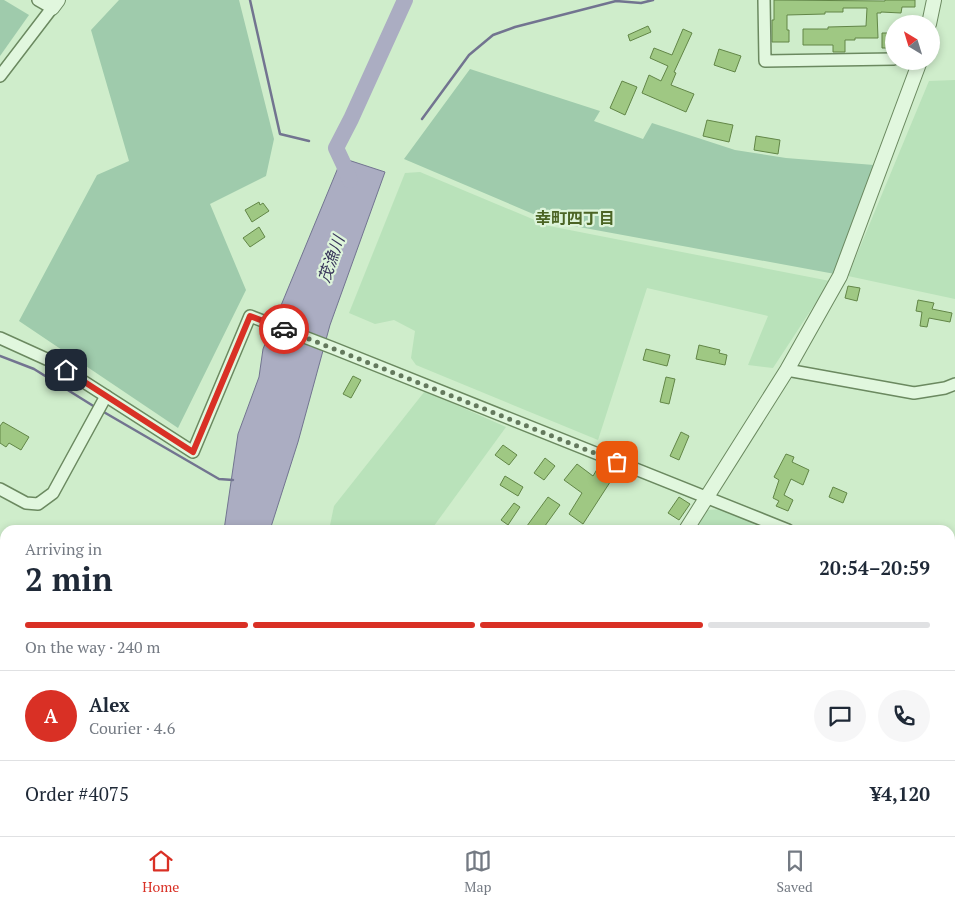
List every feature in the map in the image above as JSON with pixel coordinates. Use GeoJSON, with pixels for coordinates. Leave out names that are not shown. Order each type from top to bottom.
{"type":"FeatureCollection","features":[{"type":"Feature","properties":{"kind":"street"},"geometry":{"type":"LineString","coordinates":[[0,76],[55,4],[38,0]]}},
{"type":"Feature","properties":{"kind":"street"},"geometry":{"type":"LineString","coordinates":[[764,0],[765,60],[885,59]]}},
{"type":"Feature","properties":{"kind":"street"},"geometry":{"type":"LineString","coordinates":[[931,15],[934,0]]}},
{"type":"Feature","properties":{"kind":"street"},"geometry":{"type":"LineString","coordinates":[[689,525],[787,370],[840,276],[917,70]]}},
{"type":"Feature","properties":{"kind":"street"},"geometry":{"type":"LineString","coordinates":[[0,338],[53,362],[101,404],[193,452],[250,316],[776,525]]}},
{"type":"Feature","properties":{"kind":"street"},"geometry":{"type":"LineString","coordinates":[[787,370],[914,393],[945,388],[955,384]]}},
{"type":"Feature","properties":{"kind":"street"},"geometry":{"type":"LineString","coordinates":[[0,489],[26,503],[38,504],[53,493],[101,404]]}},
{"type":"Feature","properties":{"kind":"green space"},"geometry":{"type":"Polygon","coordinates":[[[0,0],[4,0],[29,15],[0,56],[0,0]]]}},
{"type":"Feature","properties":{"kind":"green space"},"geometry":{"type":"Polygon","coordinates":[[[119,0],[239,0],[274,139],[266,176],[210,204],[246,290],[178,428],[19,321],[97,175],[129,161],[91,30],[119,0]]]}},
{"type":"Feature","properties":{"kind":"green space"},"geometry":{"type":"Polygon","coordinates":[[[470,69],[600,111],[594,121],[643,139],[652,123],[735,150],[786,158],[874,165],[835,274],[552,222],[404,159],[470,69]]]}},
{"type":"Feature","properties":{"kind":"green space"},"geometry":{"type":"Polygon","coordinates":[[[955,80],[955,299],[848,276],[929,81],[955,80]]]}},
{"type":"Feature","properties":{"kind":"green space"},"geometry":{"type":"Polygon","coordinates":[[[420,172],[549,226],[830,281],[773,368],[748,365],[768,316],[647,288],[598,440],[416,365],[411,358],[415,331],[394,320],[375,324],[349,313],[405,173],[420,172]]]}},
{"type":"Feature","properties":{"kind":"green space"},"geometry":{"type":"Polygon","coordinates":[[[425,391],[506,427],[435,525],[330,525],[334,506],[425,391]]]}},
{"type":"Feature","properties":{"kind":"green space"},"geometry":{"type":"Polygon","coordinates":[[[724,509],[764,525],[698,525],[707,510],[724,509]]]}},
{"type":"Feature","properties":{"kind":"water"},"geometry":{"type":"Polygon","coordinates":[[[342,158],[385,172],[330,325],[298,442],[272,525],[225,525],[238,434],[259,377],[263,349],[342,158]]]}},
{"type":"Feature","properties":{"kind":"building"},"geometry":{"type":"Polygon","coordinates":[[[774,0],[915,0],[915,7],[902,7],[901,13],[877,13],[878,38],[845,40],[845,52],[833,52],[833,45],[803,45],[803,29],[866,26],[867,8],[843,8],[843,12],[825,12],[825,14],[787,15],[789,42],[772,42],[774,0]]]}},
{"type":"Feature","properties":{"kind":"building"},"geometry":{"type":"Polygon","coordinates":[[[648,26],[651,32],[630,41],[628,35],[648,26]]]}},
{"type":"Feature","properties":{"kind":"building"},"geometry":{"type":"Polygon","coordinates":[[[683,29],[692,33],[674,72],[676,73],[671,85],[694,94],[686,112],[642,93],[649,75],[661,81],[668,66],[650,58],[654,48],[672,55],[683,29]]]}},
{"type":"Feature","properties":{"kind":"building"},"geometry":{"type":"Polygon","coordinates":[[[882,33],[885,33],[885,48],[882,48],[882,33]]]}},
{"type":"Feature","properties":{"kind":"building"},"geometry":{"type":"Polygon","coordinates":[[[719,49],[741,56],[735,72],[714,65],[719,49]]]}},
{"type":"Feature","properties":{"kind":"building"},"geometry":{"type":"Polygon","coordinates":[[[622,81],[637,87],[625,115],[610,108],[622,81]]]}},
{"type":"Feature","properties":{"kind":"building"},"geometry":{"type":"Polygon","coordinates":[[[707,120],[733,125],[729,142],[703,136],[707,120]]]}},
{"type":"Feature","properties":{"kind":"building"},"geometry":{"type":"Polygon","coordinates":[[[756,136],[780,140],[778,154],[754,150],[756,136]]]}},
{"type":"Feature","properties":{"kind":"building"},"geometry":{"type":"Polygon","coordinates":[[[259,202],[260,205],[263,203],[269,211],[252,222],[245,210],[259,202]]]}},
{"type":"Feature","properties":{"kind":"building"},"geometry":{"type":"Polygon","coordinates":[[[259,227],[265,237],[250,247],[243,238],[259,227]]]}},
{"type":"Feature","properties":{"kind":"building"},"geometry":{"type":"Polygon","coordinates":[[[848,286],[860,288],[857,301],[845,298],[848,286]]]}},
{"type":"Feature","properties":{"kind":"building"},"geometry":{"type":"Polygon","coordinates":[[[918,300],[934,303],[932,309],[952,313],[950,322],[929,318],[927,327],[920,326],[922,312],[916,311],[918,300]]]}},
{"type":"Feature","properties":{"kind":"building"},"geometry":{"type":"Polygon","coordinates":[[[699,345],[720,350],[719,353],[727,355],[725,365],[696,359],[699,345]]]}},
{"type":"Feature","properties":{"kind":"building"},"geometry":{"type":"Polygon","coordinates":[[[646,349],[670,355],[667,366],[643,360],[646,349]]]}},
{"type":"Feature","properties":{"kind":"building"},"geometry":{"type":"Polygon","coordinates":[[[353,376],[361,380],[351,398],[343,394],[353,376]]]}},
{"type":"Feature","properties":{"kind":"building"},"geometry":{"type":"Polygon","coordinates":[[[666,377],[675,379],[669,404],[660,402],[666,377]]]}},
{"type":"Feature","properties":{"kind":"building"},"geometry":{"type":"Polygon","coordinates":[[[3,422],[29,437],[21,450],[9,443],[6,447],[0,443],[0,426],[3,422]]]}},
{"type":"Feature","properties":{"kind":"building"},"geometry":{"type":"Polygon","coordinates":[[[681,432],[689,436],[679,460],[670,456],[681,432]]]}},
{"type":"Feature","properties":{"kind":"building"},"geometry":{"type":"Polygon","coordinates":[[[503,445],[517,455],[509,465],[495,455],[503,445]]]}},
{"type":"Feature","properties":{"kind":"building"},"geometry":{"type":"Polygon","coordinates":[[[786,454],[794,457],[792,462],[809,470],[803,485],[791,479],[784,495],[793,500],[788,511],[776,506],[779,501],[773,498],[779,480],[774,477],[786,454]]]}},
{"type":"Feature","properties":{"kind":"building"},"geometry":{"type":"Polygon","coordinates":[[[545,458],[555,466],[544,480],[534,473],[545,458]]]}},
{"type":"Feature","properties":{"kind":"building"},"geometry":{"type":"Polygon","coordinates":[[[577,464],[593,476],[599,466],[614,476],[583,524],[569,514],[582,493],[564,480],[577,464]]]}},
{"type":"Feature","properties":{"kind":"building"},"geometry":{"type":"Polygon","coordinates":[[[505,476],[523,487],[518,496],[500,485],[505,476]]]}},
{"type":"Feature","properties":{"kind":"building"},"geometry":{"type":"Polygon","coordinates":[[[833,487],[847,493],[843,503],[829,497],[833,487]]]}},
{"type":"Feature","properties":{"kind":"building"},"geometry":{"type":"Polygon","coordinates":[[[548,497],[560,505],[546,525],[528,525],[548,497]]]}},
{"type":"Feature","properties":{"kind":"building"},"geometry":{"type":"Polygon","coordinates":[[[679,497],[690,504],[679,520],[668,513],[679,497]]]}},
{"type":"Feature","properties":{"kind":"building"},"geometry":{"type":"Polygon","coordinates":[[[514,503],[520,507],[508,525],[501,520],[514,503]]]}},
{"type":"Feature","properties":{"kind":"waterway"},"geometry":{"type":"LineString","coordinates":[[250,0],[280,134],[309,141]]}},
{"type":"Feature","properties":{"kind":"waterway","name":"茂漁川"},"geometry":{"type":"LineString","coordinates":[[350,180],[336,148],[405,0]]}},
{"type":"Feature","properties":{"kind":"waterway"},"geometry":{"type":"LineString","coordinates":[[422,119],[469,55],[493,35],[515,27],[616,1],[641,3],[653,0]]}},
{"type":"Feature","properties":{"kind":"waterway"},"geometry":{"type":"LineString","coordinates":[[0,356],[34,369],[95,407]]}},
{"type":"Feature","properties":{"kind":"waterway"},"geometry":{"type":"LineString","coordinates":[[102,411],[219,479],[233,480]]}},
{"type":"Feature","properties":{"kind":"way so far"},"geometry":{"type":"LineString","coordinates":[[284,329],[617,462]]}},
{"type":"Feature","properties":{"kind":"district","name":"幸町四丁目"},"geometry":{"type":"Point","coordinates":[575,218]}},
{"type":"Feature","properties":{"kind":"route"},"geometry":{"type":"LineString","coordinates":[[66,370],[193,452],[250,316],[284,329]]}}]}
